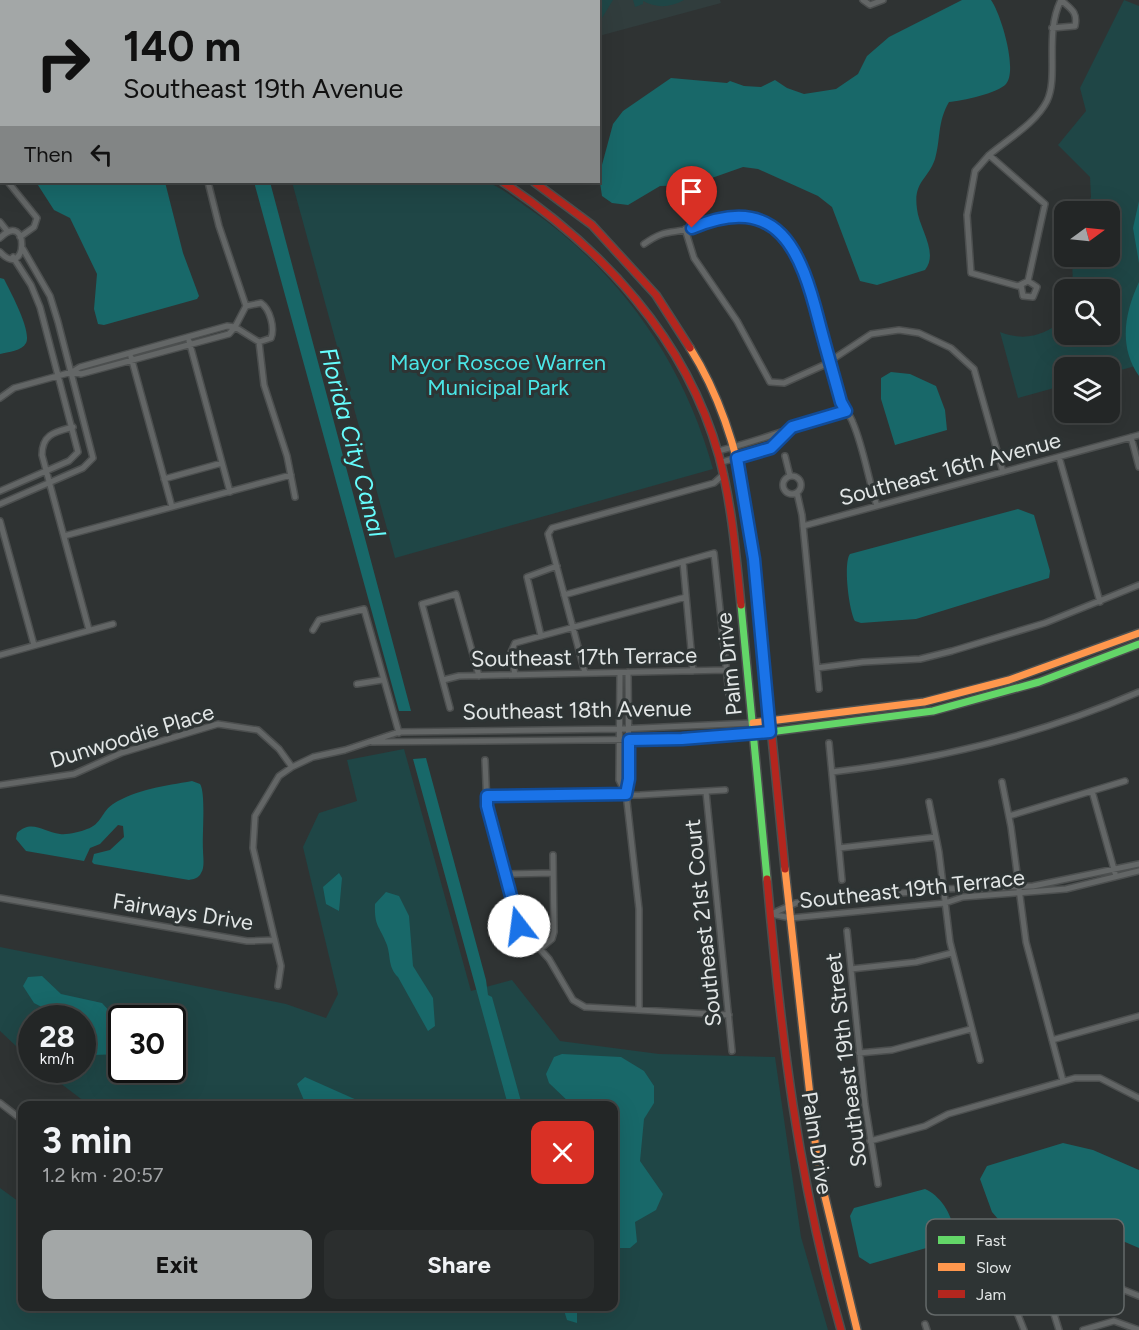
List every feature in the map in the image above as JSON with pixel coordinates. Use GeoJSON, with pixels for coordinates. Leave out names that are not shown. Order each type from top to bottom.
{"type":"FeatureCollection","features":[{"type":"Feature","properties":{"kind":"main road","name":"Palm Drive"},"geometry":{"type":"LineString","coordinates":[[504,183],[577,234],[611,267],[646,310],[662,331],[693,387],[722,462],[753,723],[791,1095],[808,1207],[841,1330]]}},
{"type":"Feature","properties":{"kind":"main road","name":"Palm Drive"},"geometry":{"type":"LineString","coordinates":[[535,183],[592,225],[656,295],[704,370],[737,458],[754,559],[770,732],[818,1168],[857,1330]]}},
{"type":"Feature","properties":{"kind":"main road","name":"Southeast 18th Avenue"},"geometry":{"type":"LineString","coordinates":[[753,723],[924,702],[1010,680],[1139,633]]}},
{"type":"Feature","properties":{"kind":"main road"},"geometry":{"type":"LineString","coordinates":[[754,734],[933,711],[1039,682],[1139,644]]}},
{"type":"Feature","properties":{"kind":"street"},"geometry":{"type":"LineString","coordinates":[[863,0],[870,5],[883,0]]}},
{"type":"Feature","properties":{"kind":"street"},"geometry":{"type":"LineString","coordinates":[[989,155],[1045,204],[1028,281],[1021,285],[971,273],[967,215],[975,171],[989,155],[1033,119],[1047,100],[1052,27],[1060,0],[1077,16],[1075,27],[1052,27]]}},
{"type":"Feature","properties":{"kind":"street"},"geometry":{"type":"LineString","coordinates":[[9,183],[37,218],[34,227],[20,237]]}},
{"type":"Feature","properties":{"kind":"street"},"geometry":{"type":"LineString","coordinates":[[72,372],[81,374],[190,345],[229,334],[235,327],[246,306],[219,226],[208,183]]}},
{"type":"Feature","properties":{"kind":"street"},"geometry":{"type":"LineString","coordinates":[[644,244],[659,233],[684,229],[722,217],[754,219],[778,230],[798,255],[841,402],[853,422],[877,506]]}},
{"type":"Feature","properties":{"kind":"street"},"geometry":{"type":"LineString","coordinates":[[0,222],[8,232],[20,237]]}},
{"type":"Feature","properties":{"kind":"street"},"geometry":{"type":"LineString","coordinates":[[684,229],[694,258],[737,321],[770,382],[784,383],[824,365],[829,359],[872,334],[891,331],[919,333],[951,348],[974,369],[1003,472]]}},
{"type":"Feature","properties":{"kind":"street"},"geometry":{"type":"LineString","coordinates":[[0,238],[8,232]]}},
{"type":"Feature","properties":{"kind":"street"},"geometry":{"type":"LineString","coordinates":[[0,504],[83,468],[93,458],[50,296],[23,249],[20,237]]}},
{"type":"Feature","properties":{"kind":"street"},"geometry":{"type":"LineString","coordinates":[[14,258],[23,249]]}},
{"type":"Feature","properties":{"kind":"street"},"geometry":{"type":"LineString","coordinates":[[0,253],[14,258],[31,285],[40,307],[78,452],[69,461],[0,491]]}},
{"type":"Feature","properties":{"kind":"street"},"geometry":{"type":"LineString","coordinates":[[1021,285],[1023,296],[1034,297],[1037,287],[1028,281]]}},
{"type":"Feature","properties":{"kind":"street"},"geometry":{"type":"LineString","coordinates":[[246,306],[261,303],[267,309],[273,335],[258,342]]}},
{"type":"Feature","properties":{"kind":"street"},"geometry":{"type":"LineString","coordinates":[[0,398],[14,388],[72,372],[80,367],[227,326],[235,327],[258,342],[264,385],[291,475],[295,497]]}},
{"type":"Feature","properties":{"kind":"street"},"geometry":{"type":"LineString","coordinates":[[188,337],[230,492]]}},
{"type":"Feature","properties":{"kind":"street"},"geometry":{"type":"LineString","coordinates":[[130,353],[172,507]]}},
{"type":"Feature","properties":{"kind":"street"},"geometry":{"type":"LineString","coordinates":[[718,451],[768,438],[792,427],[846,411]]}},
{"type":"Feature","properties":{"kind":"street"},"geometry":{"type":"LineString","coordinates":[[73,427],[49,435],[44,440],[42,455],[89,630]]}},
{"type":"Feature","properties":{"kind":"street"},"geometry":{"type":"LineString","coordinates":[[722,462],[771,448],[792,427]]}},
{"type":"Feature","properties":{"kind":"street","name":"Southeast 16th Avenue"},"geometry":{"type":"LineString","coordinates":[[803,526],[1139,435]]}},
{"type":"Feature","properties":{"kind":"street"},"geometry":{"type":"LineString","coordinates":[[1131,437],[1139,467]]}},
{"type":"Feature","properties":{"kind":"street"},"geometry":{"type":"LineString","coordinates":[[785,456],[790,476]]}},
{"type":"Feature","properties":{"kind":"street"},"geometry":{"type":"LineString","coordinates":[[1059,457],[1100,602]]}},
{"type":"Feature","properties":{"kind":"street"},"geometry":{"type":"LineString","coordinates":[[164,479],[222,463]]}},
{"type":"Feature","properties":{"kind":"street"},"geometry":{"type":"LineString","coordinates":[[585,674],[548,534],[552,528],[714,483],[724,474]]}},
{"type":"Feature","properties":{"kind":"street"},"geometry":{"type":"LineString","coordinates":[[64,536],[291,475]]}},
{"type":"Feature","properties":{"kind":"street"},"geometry":{"type":"LineString","coordinates":[[790,476],[783,482],[784,488],[791,494],[797,493]]}},
{"type":"Feature","properties":{"kind":"street"},"geometry":{"type":"LineString","coordinates":[[790,476],[798,478],[801,483],[797,493],[803,526],[819,689]]}},
{"type":"Feature","properties":{"kind":"street"},"geometry":{"type":"LineString","coordinates":[[714,483],[726,487]]}},
{"type":"Feature","properties":{"kind":"street"},"geometry":{"type":"LineString","coordinates":[[0,520],[34,645]]}},
{"type":"Feature","properties":{"kind":"street"},"geometry":{"type":"LineString","coordinates":[[564,595],[714,553],[729,694]]}},
{"type":"Feature","properties":{"kind":"street"},"geometry":{"type":"LineString","coordinates":[[683,562],[693,671]]}},
{"type":"Feature","properties":{"kind":"street"},"geometry":{"type":"LineString","coordinates":[[541,636],[527,577],[531,573],[557,566]]}},
{"type":"Feature","properties":{"kind":"street"},"geometry":{"type":"LineString","coordinates":[[817,668],[863,662],[920,659],[952,651],[1045,623],[1139,585]]}},
{"type":"Feature","properties":{"kind":"street"},"geometry":{"type":"LineString","coordinates":[[450,708],[422,604],[456,594],[479,676]]}},
{"type":"Feature","properties":{"kind":"street"},"geometry":{"type":"LineString","coordinates":[[515,675],[512,647],[515,643],[686,597]]}},
{"type":"Feature","properties":{"kind":"street"},"geometry":{"type":"LineString","coordinates":[[314,630],[319,620],[364,609],[382,680],[401,741]]}},
{"type":"Feature","properties":{"kind":"street"},"geometry":{"type":"LineString","coordinates":[[0,655],[113,624]]}},
{"type":"Feature","properties":{"kind":"street","name":"Southeast 17th Terrace"},"geometry":{"type":"LineString","coordinates":[[443,680],[479,676],[726,670]]}},
{"type":"Feature","properties":{"kind":"street"},"geometry":{"type":"LineString","coordinates":[[628,672],[629,779],[626,794],[639,909],[639,1010]]}},
{"type":"Feature","properties":{"kind":"street"},"geometry":{"type":"LineString","coordinates":[[620,673],[619,780],[626,794]]}},
{"type":"Feature","properties":{"kind":"street"},"geometry":{"type":"LineString","coordinates":[[357,684],[382,680]]}},
{"type":"Feature","properties":{"kind":"street"},"geometry":{"type":"LineString","coordinates":[[832,772],[900,764],[993,742],[1139,692]]}},
{"type":"Feature","properties":{"kind":"street","name":"Southeast 18th Avenue"},"geometry":{"type":"LineString","coordinates":[[399,732],[619,729],[753,723]]}},
{"type":"Feature","properties":{"kind":"street","name":"Dunwoodie Place"},"geometry":{"type":"LineString","coordinates":[[0,785],[74,774],[121,753],[218,724],[258,730],[279,749],[292,767]]}},
{"type":"Feature","properties":{"kind":"street","name":"Fairways Drive"},"geometry":{"type":"LineString","coordinates":[[0,898],[247,941],[274,940],[253,848],[255,816],[279,776],[313,757],[399,732]]}},
{"type":"Feature","properties":{"kind":"street","name":"Southeast 18th Avenue"},"geometry":{"type":"LineString","coordinates":[[401,741],[417,743],[629,740],[754,734]]}},
{"type":"Feature","properties":{"kind":"street","name":"Fairways Drive"},"geometry":{"type":"LineString","coordinates":[[366,742],[401,741]]}},
{"type":"Feature","properties":{"kind":"street"},"geometry":{"type":"LineString","coordinates":[[829,742],[842,880]]}},
{"type":"Feature","properties":{"kind":"street"},"geometry":{"type":"LineString","coordinates":[[485,760],[487,796],[519,926],[549,958],[573,1000],[585,1007],[729,1015]]}},
{"type":"Feature","properties":{"kind":"street"},"geometry":{"type":"LineString","coordinates":[[1009,816],[1125,781]]}},
{"type":"Feature","properties":{"kind":"street"},"geometry":{"type":"LineString","coordinates":[[1002,782],[1032,967],[1063,1081]]}},
{"type":"Feature","properties":{"kind":"street"},"geometry":{"type":"LineString","coordinates":[[487,796],[725,790]]}},
{"type":"Feature","properties":{"kind":"street"},"geometry":{"type":"LineString","coordinates":[[1092,791],[1116,878]]}},
{"type":"Feature","properties":{"kind":"street","name":"Southeast 21st Court"},"geometry":{"type":"LineString","coordinates":[[706,792],[732,1051]]}},
{"type":"Feature","properties":{"kind":"street"},"geometry":{"type":"LineString","coordinates":[[929,802],[952,953],[980,1060]]}},
{"type":"Feature","properties":{"kind":"street"},"geometry":{"type":"LineString","coordinates":[[839,848],[936,837]]}},
{"type":"Feature","properties":{"kind":"street"},"geometry":{"type":"LineString","coordinates":[[540,949],[552,939],[554,932],[553,855]]}},
{"type":"Feature","properties":{"kind":"street","name":"Southeast 19th Terrace"},"geometry":{"type":"LineString","coordinates":[[771,914],[790,904],[923,890],[1018,887],[1057,883],[1139,864]]}},
{"type":"Feature","properties":{"kind":"street","name":"Southeast 19th Terrace"},"geometry":{"type":"LineString","coordinates":[[771,914],[791,918],[945,903],[963,897],[1066,889],[1139,872]]}},
{"type":"Feature","properties":{"kind":"street"},"geometry":{"type":"LineString","coordinates":[[505,874],[554,873]]}},
{"type":"Feature","properties":{"kind":"street"},"geometry":{"type":"LineString","coordinates":[[923,890],[925,905]]}},
{"type":"Feature","properties":{"kind":"street","name":"Southeast 19th Street"},"geometry":{"type":"LineString","coordinates":[[847,931],[859,1053],[878,1184]]}},
{"type":"Feature","properties":{"kind":"street"},"geometry":{"type":"LineString","coordinates":[[274,940],[281,966],[278,986]]}},
{"type":"Feature","properties":{"kind":"street"},"geometry":{"type":"LineString","coordinates":[[851,969],[916,962],[952,953]]}},
{"type":"Feature","properties":{"kind":"street"},"geometry":{"type":"LineString","coordinates":[[1052,1040],[1139,1016]]}},
{"type":"Feature","properties":{"kind":"street"},"geometry":{"type":"LineString","coordinates":[[859,1053],[892,1050],[971,1029]]}},
{"type":"Feature","properties":{"kind":"street"},"geometry":{"type":"LineString","coordinates":[[870,1141],[925,1126],[948,1114],[1063,1081],[1090,1076],[1100,1078],[1139,1098]]}},
{"type":"Feature","properties":{"kind":"street"},"geometry":{"type":"LineString","coordinates":[[0,1103],[18,1117]]}},
{"type":"Feature","properties":{"kind":"street"},"geometry":{"type":"LineString","coordinates":[[1124,1290],[1139,1296]]}},
{"type":"Feature","properties":{"kind":"street"},"geometry":{"type":"LineString","coordinates":[[1018,1315],[1024,1330]]}},
{"type":"Feature","properties":{"kind":"street"},"geometry":{"type":"LineString","coordinates":[[1054,1315],[1059,1330]]}},
{"type":"Feature","properties":{"kind":"street"},"geometry":{"type":"LineString","coordinates":[[1083,1330],[1114,1321],[1139,1330]]}},
{"type":"Feature","properties":{"kind":"shaded area"},"geometry":{"type":"Polygon","coordinates":[[[600,0],[720,0],[721,3],[600,36],[600,0]]]}},
{"type":"Feature","properties":{"kind":"shaded area"},"geometry":{"type":"Polygon","coordinates":[[[962,0],[991,0],[1007,42],[1010,67],[1006,84],[979,96],[949,102],[945,110],[935,159],[919,186],[916,200],[918,216],[929,248],[929,263],[925,270],[877,285],[860,281],[832,207],[818,196],[758,169],[743,167],[692,185],[660,186],[628,205],[612,203],[602,196],[600,172],[613,124],[623,111],[671,78],[727,83],[730,81],[744,86],[761,87],[775,80],[787,88],[804,94],[836,89],[858,74],[867,56],[889,37],[962,0]]]}},
{"type":"Feature","properties":{"kind":"shaded area"},"geometry":{"type":"Polygon","coordinates":[[[37,183],[165,183],[183,253],[199,296],[197,299],[104,325],[98,324],[94,309],[97,274],[70,218],[54,210],[37,183]]]}},
{"type":"Feature","properties":{"kind":"shaded area","name":"Florida City Canal"},"geometry":{"type":"Polygon","coordinates":[[[254,183],[270,183],[411,711],[399,711],[254,183]]]}},
{"type":"Feature","properties":{"kind":"shaded area"},"geometry":{"type":"Polygon","coordinates":[[[1139,201],[1139,263],[1133,228],[1139,201]]]}},
{"type":"Feature","properties":{"kind":"shaded area"},"geometry":{"type":"Polygon","coordinates":[[[0,278],[4,279],[15,301],[27,337],[26,343],[21,348],[0,354],[0,278]]]}},
{"type":"Feature","properties":{"kind":"shaded area"},"geometry":{"type":"Polygon","coordinates":[[[1139,282],[1139,376],[1128,353],[1126,329],[1130,305],[1139,282]]]}},
{"type":"Feature","properties":{"kind":"shaded area"},"geometry":{"type":"Polygon","coordinates":[[[891,372],[910,374],[936,386],[945,410],[947,430],[895,445],[881,399],[881,378],[891,372]]]}},
{"type":"Feature","properties":{"kind":"shaded area"},"geometry":{"type":"Polygon","coordinates":[[[1018,509],[1034,515],[1050,571],[1049,578],[916,619],[861,623],[855,621],[848,587],[847,567],[850,554],[1018,509]]]}},
{"type":"Feature","properties":{"kind":"shaded area"},"geometry":{"type":"Polygon","coordinates":[[[426,758],[486,980],[488,995],[492,997],[521,1101],[507,1101],[413,759],[426,758]]]}},
{"type":"Feature","properties":{"kind":"shaded area"},"geometry":{"type":"Polygon","coordinates":[[[192,781],[200,784],[203,805],[203,865],[200,875],[194,879],[94,864],[92,862],[94,854],[110,850],[124,837],[123,826],[118,825],[100,844],[90,848],[84,861],[26,851],[16,839],[17,833],[28,827],[63,834],[84,830],[92,827],[109,807],[122,799],[151,789],[192,781]]]}},
{"type":"Feature","properties":{"kind":"shaded area"},"geometry":{"type":"Polygon","coordinates":[[[339,873],[342,878],[339,911],[326,904],[323,887],[339,873]]]}},
{"type":"Feature","properties":{"kind":"shaded area"},"geometry":{"type":"Polygon","coordinates":[[[386,892],[399,896],[409,916],[413,966],[433,998],[435,1026],[428,1031],[393,970],[387,945],[377,922],[375,904],[386,892]]]}},
{"type":"Feature","properties":{"kind":"shaded area"},"geometry":{"type":"Polygon","coordinates":[[[42,976],[61,994],[102,1003],[108,1010],[108,1054],[96,1055],[96,1005],[38,1005],[34,1003],[23,986],[28,977],[42,976]]]}},
{"type":"Feature","properties":{"kind":"shaded area"},"geometry":{"type":"Polygon","coordinates":[[[562,1054],[621,1057],[644,1071],[654,1086],[654,1103],[644,1119],[640,1161],[663,1194],[656,1210],[635,1222],[637,1242],[630,1248],[618,1248],[618,1101],[568,1101],[549,1083],[546,1074],[554,1057],[562,1054]]]}},
{"type":"Feature","properties":{"kind":"shaded area"},"geometry":{"type":"Polygon","coordinates":[[[305,1077],[359,1101],[304,1101],[297,1084],[305,1077]]]}},
{"type":"Feature","properties":{"kind":"shaded area"},"geometry":{"type":"Polygon","coordinates":[[[1063,1143],[1093,1150],[1139,1170],[1139,1248],[1124,1242],[1124,1219],[998,1219],[992,1212],[980,1179],[987,1166],[1063,1143]]]}},
{"type":"Feature","properties":{"kind":"shaded area"},"geometry":{"type":"Polygon","coordinates":[[[925,1189],[943,1204],[951,1219],[926,1219],[926,1248],[870,1264],[859,1257],[850,1216],[854,1208],[925,1189]]]}},
{"type":"Feature","properties":{"kind":"shaded area"},"geometry":{"type":"Polygon","coordinates":[[[564,1311],[577,1311],[577,1323],[567,1320],[564,1311]]]}},
{"type":"Feature","properties":{"kind":"green space"},"geometry":{"type":"Polygon","coordinates":[[[600,0],[613,0],[600,21],[600,0]]]}},
{"type":"Feature","properties":{"kind":"green space"},"geometry":{"type":"Polygon","coordinates":[[[633,0],[684,0],[674,5],[663,6],[643,1],[643,4],[635,7],[633,0]]]}},
{"type":"Feature","properties":{"kind":"green space"},"geometry":{"type":"Polygon","coordinates":[[[1124,0],[1139,6],[1139,365],[1120,370],[1120,357],[1054,357],[1054,388],[1018,398],[1000,332],[1026,337],[1054,327],[1054,345],[1120,345],[1120,279],[1073,279],[1072,267],[1120,267],[1120,201],[1090,201],[1090,177],[1058,145],[1086,111],[1080,88],[1124,0]]]}},
{"type":"Feature","properties":{"kind":"green space","name":"Mayor Roscoe Warren Municipal Park"},"geometry":{"type":"Polygon","coordinates":[[[292,183],[490,183],[508,194],[563,235],[593,262],[645,323],[685,393],[701,430],[713,469],[395,558],[292,183]]]}},
{"type":"Feature","properties":{"kind":"green space"},"geometry":{"type":"Polygon","coordinates":[[[404,749],[471,991],[512,980],[560,1041],[659,1054],[775,1057],[801,1237],[828,1330],[0,1330],[0,1188],[18,1201],[18,1311],[618,1311],[618,1101],[84,1101],[60,1083],[96,1083],[96,1005],[18,1005],[18,1048],[0,1031],[0,947],[286,1004],[326,1018],[338,994],[303,847],[319,813],[357,801],[347,760],[404,749]]]}},
{"type":"Feature","properties":{"kind":"traffic: fast"},"geometry":{"type":"LineString","coordinates":[[741,605],[767,879]]}},
{"type":"Feature","properties":{"kind":"traffic: fast"},"geometry":{"type":"LineString","coordinates":[[754,734],[933,711],[1039,682],[1139,644]]}},
{"type":"Feature","properties":{"kind":"traffic: slow"},"geometry":{"type":"LineString","coordinates":[[690,348],[716,398],[735,453],[748,510],[755,566]]}},
{"type":"Feature","properties":{"kind":"traffic: slow"},"geometry":{"type":"LineString","coordinates":[[753,723],[924,702],[1009,680],[1139,633]]}},
{"type":"Feature","properties":{"kind":"traffic: slow"},"geometry":{"type":"LineString","coordinates":[[785,869],[818,1168],[857,1330]]}},
{"type":"Feature","properties":{"kind":"traffic: jam"},"geometry":{"type":"LineString","coordinates":[[504,183],[574,236],[606,267],[636,300],[662,335],[685,373],[704,413],[719,456],[733,530],[741,605]]}},
{"type":"Feature","properties":{"kind":"traffic: jam"},"geometry":{"type":"LineString","coordinates":[[535,183],[592,225],[656,295],[690,348]]}},
{"type":"Feature","properties":{"kind":"traffic: jam"},"geometry":{"type":"LineString","coordinates":[[755,566],[785,869]]}},
{"type":"Feature","properties":{"kind":"traffic: jam"},"geometry":{"type":"LineString","coordinates":[[767,879],[778,994],[802,1162],[813,1218],[841,1330]]}},
{"type":"Feature","properties":{"kind":"route"},"geometry":{"type":"LineString","coordinates":[[519,926],[487,806],[487,796],[626,794],[629,779],[629,740],[682,739],[770,732],[754,559],[737,458],[771,448],[792,427],[846,411],[841,402],[798,255],[789,242],[778,230],[754,219],[742,217],[722,217],[692,228]]}}]}
